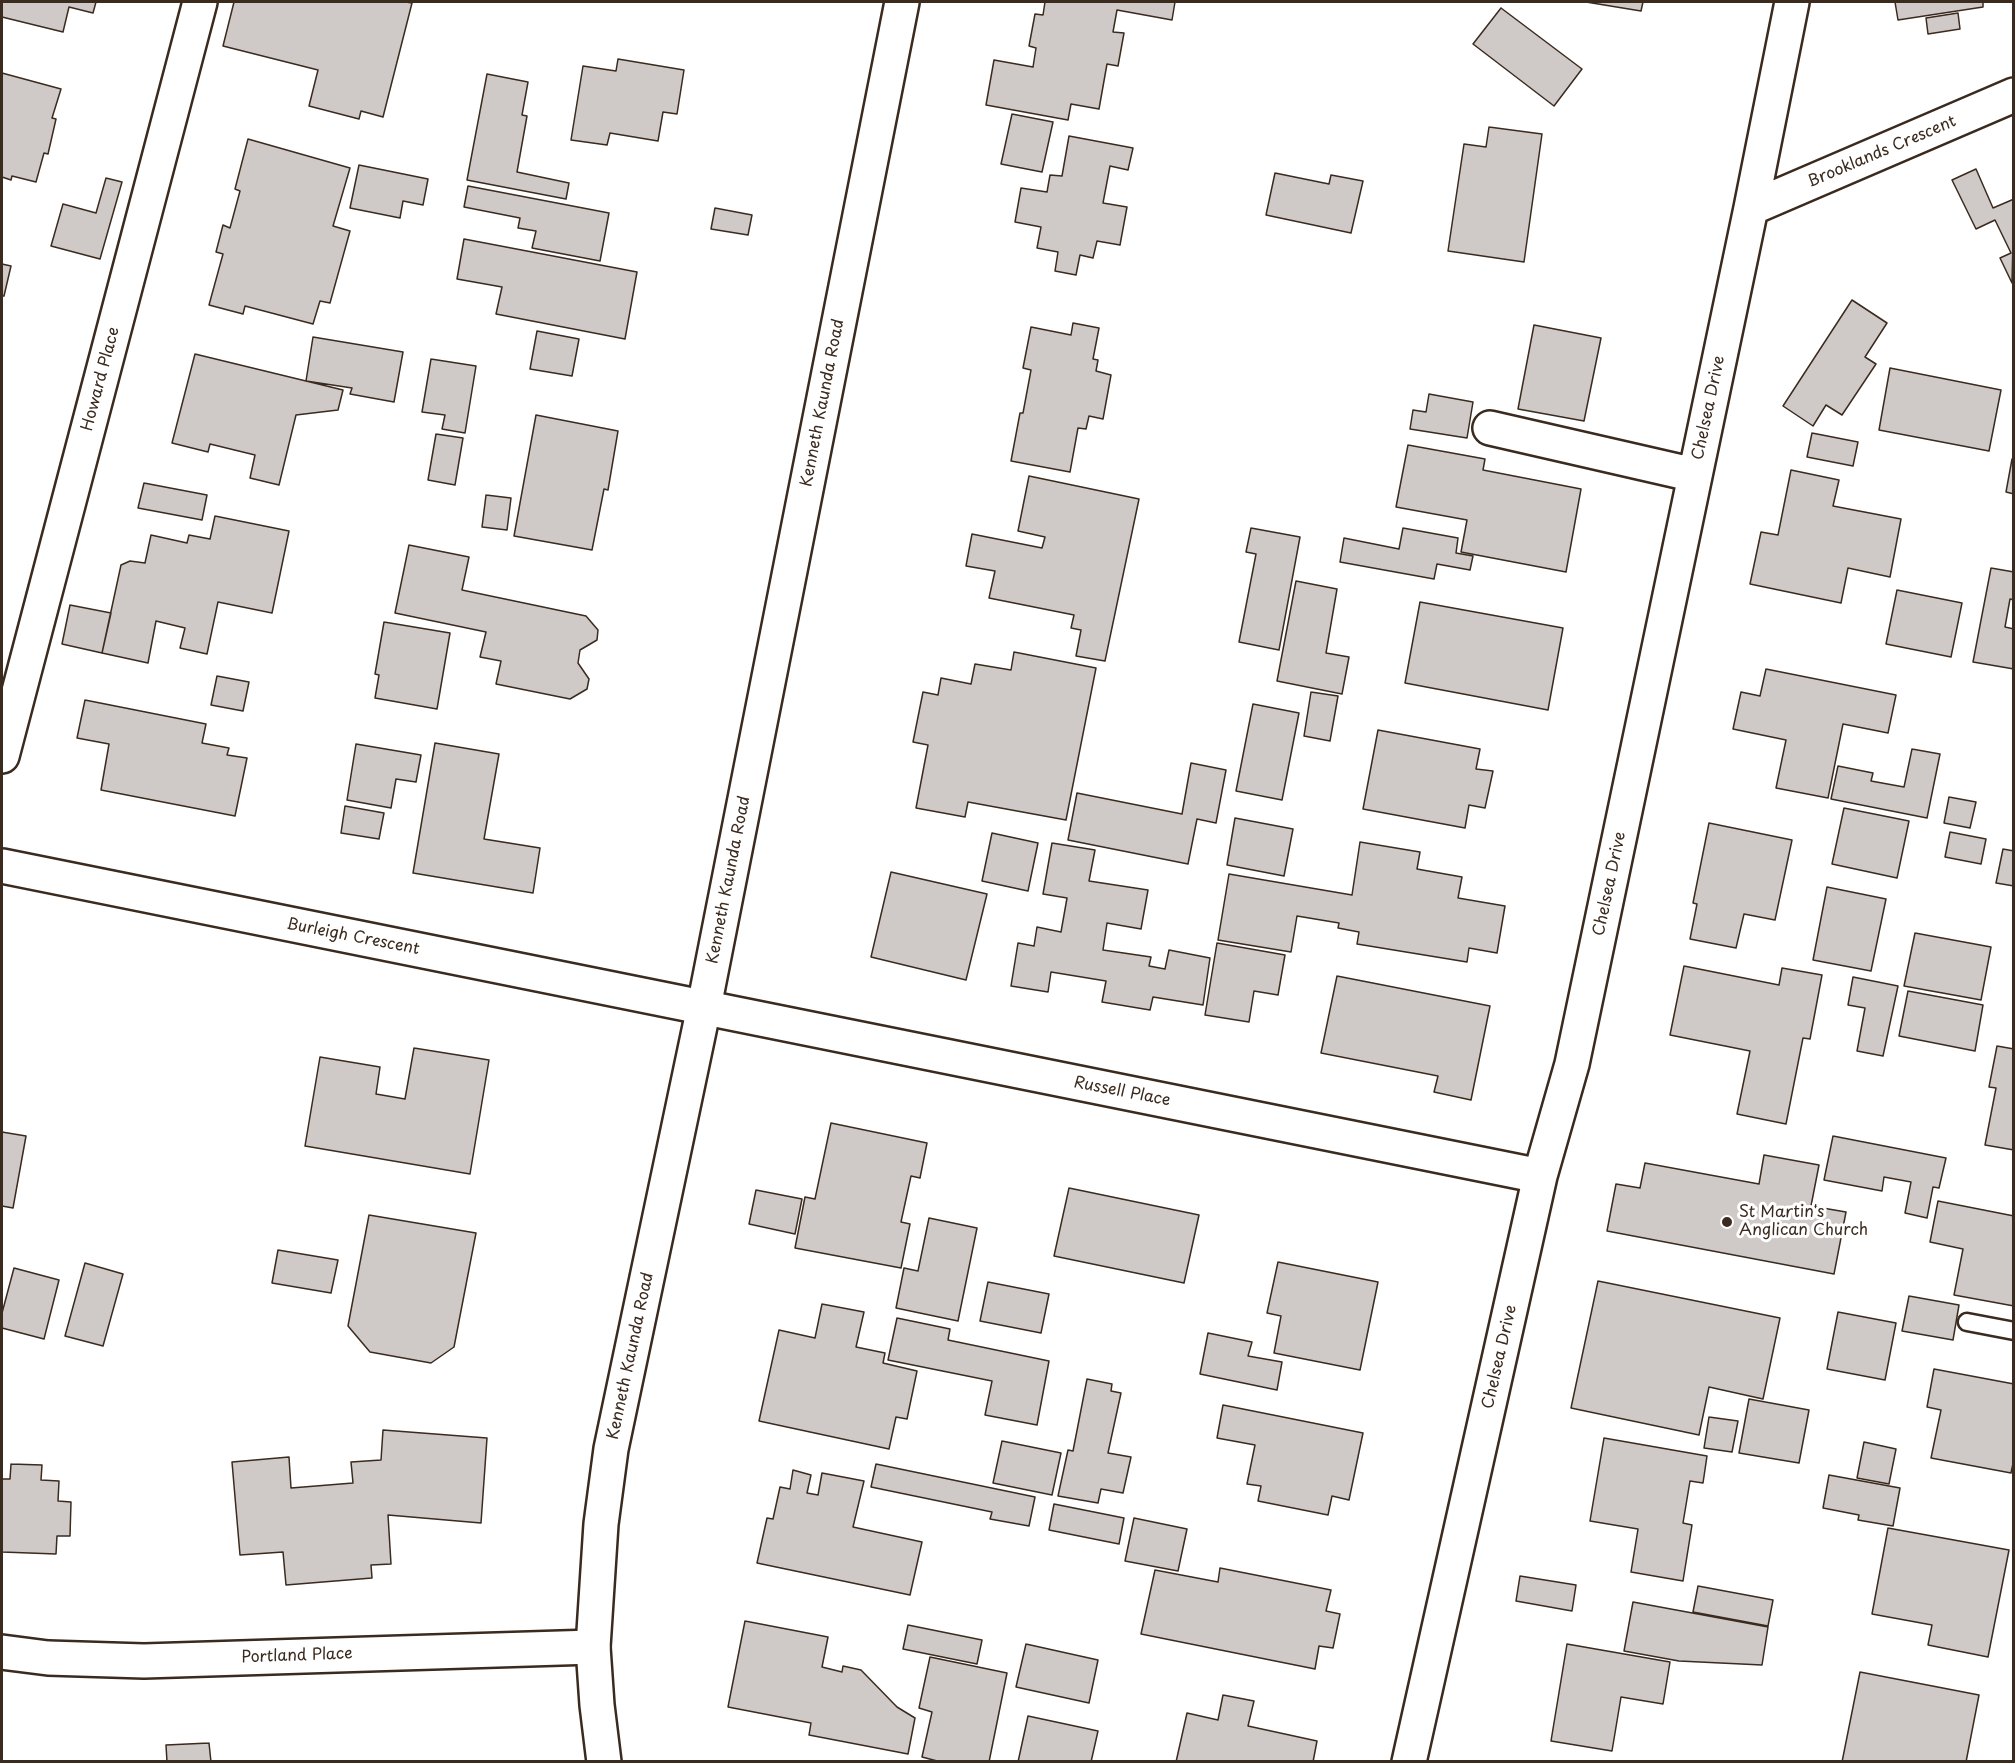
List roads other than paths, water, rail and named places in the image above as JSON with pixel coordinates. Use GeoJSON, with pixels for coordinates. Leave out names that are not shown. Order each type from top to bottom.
{"type":"FeatureCollection","features":[{"type":"Feature","properties":{"kind":"street","name":"Howard Place"},"geometry":{"type":"LineString","coordinates":[[2,756],[200,2]]}},
{"type":"Feature","properties":{"kind":"street","name":"Kenneth Kaunda Road"},"geometry":{"type":"LineString","coordinates":[[604,1761],[597,1705],[594,1647],[595,1597],[601,1524],[611,1449],[704,1007],[902,2]]}},
{"type":"Feature","properties":{"kind":"street","name":"Chelsea Drive"},"geometry":{"type":"LineString","coordinates":[[1409,1761],[1540,1176],[1572,1064],[1792,2]]}},
{"type":"Feature","properties":{"kind":"street","name":"Brooklands Crescent"},"geometry":{"type":"LineString","coordinates":[[1751,208],[2013,96]]}},
{"type":"Feature","properties":{"kind":"street"},"geometry":{"type":"LineString","coordinates":[[1490,428],[1695,475]]}},
{"type":"Feature","properties":{"kind":"street","name":"Burleigh Crescent"},"geometry":{"type":"LineString","coordinates":[[2,866],[704,1007]]}},
{"type":"Feature","properties":{"kind":"street","name":"Russell Place"},"geometry":{"type":"LineString","coordinates":[[704,1007],[1540,1176]]}},
{"type":"Feature","properties":{"kind":"street","name":"Portland Place"},"geometry":{"type":"LineString","coordinates":[[2,1652],[48,1658],[144,1661],[594,1647]]}},
{"type":"Feature","properties":{"kind":"lane"},"geometry":{"type":"LineString","coordinates":[[1967,1322],[2013,1331]]}},
{"type":"Feature","properties":{"kind":"place","name":"St Martin's Anglican Church"},"geometry":{"type":"Point","coordinates":[1727,1222]}}]}
